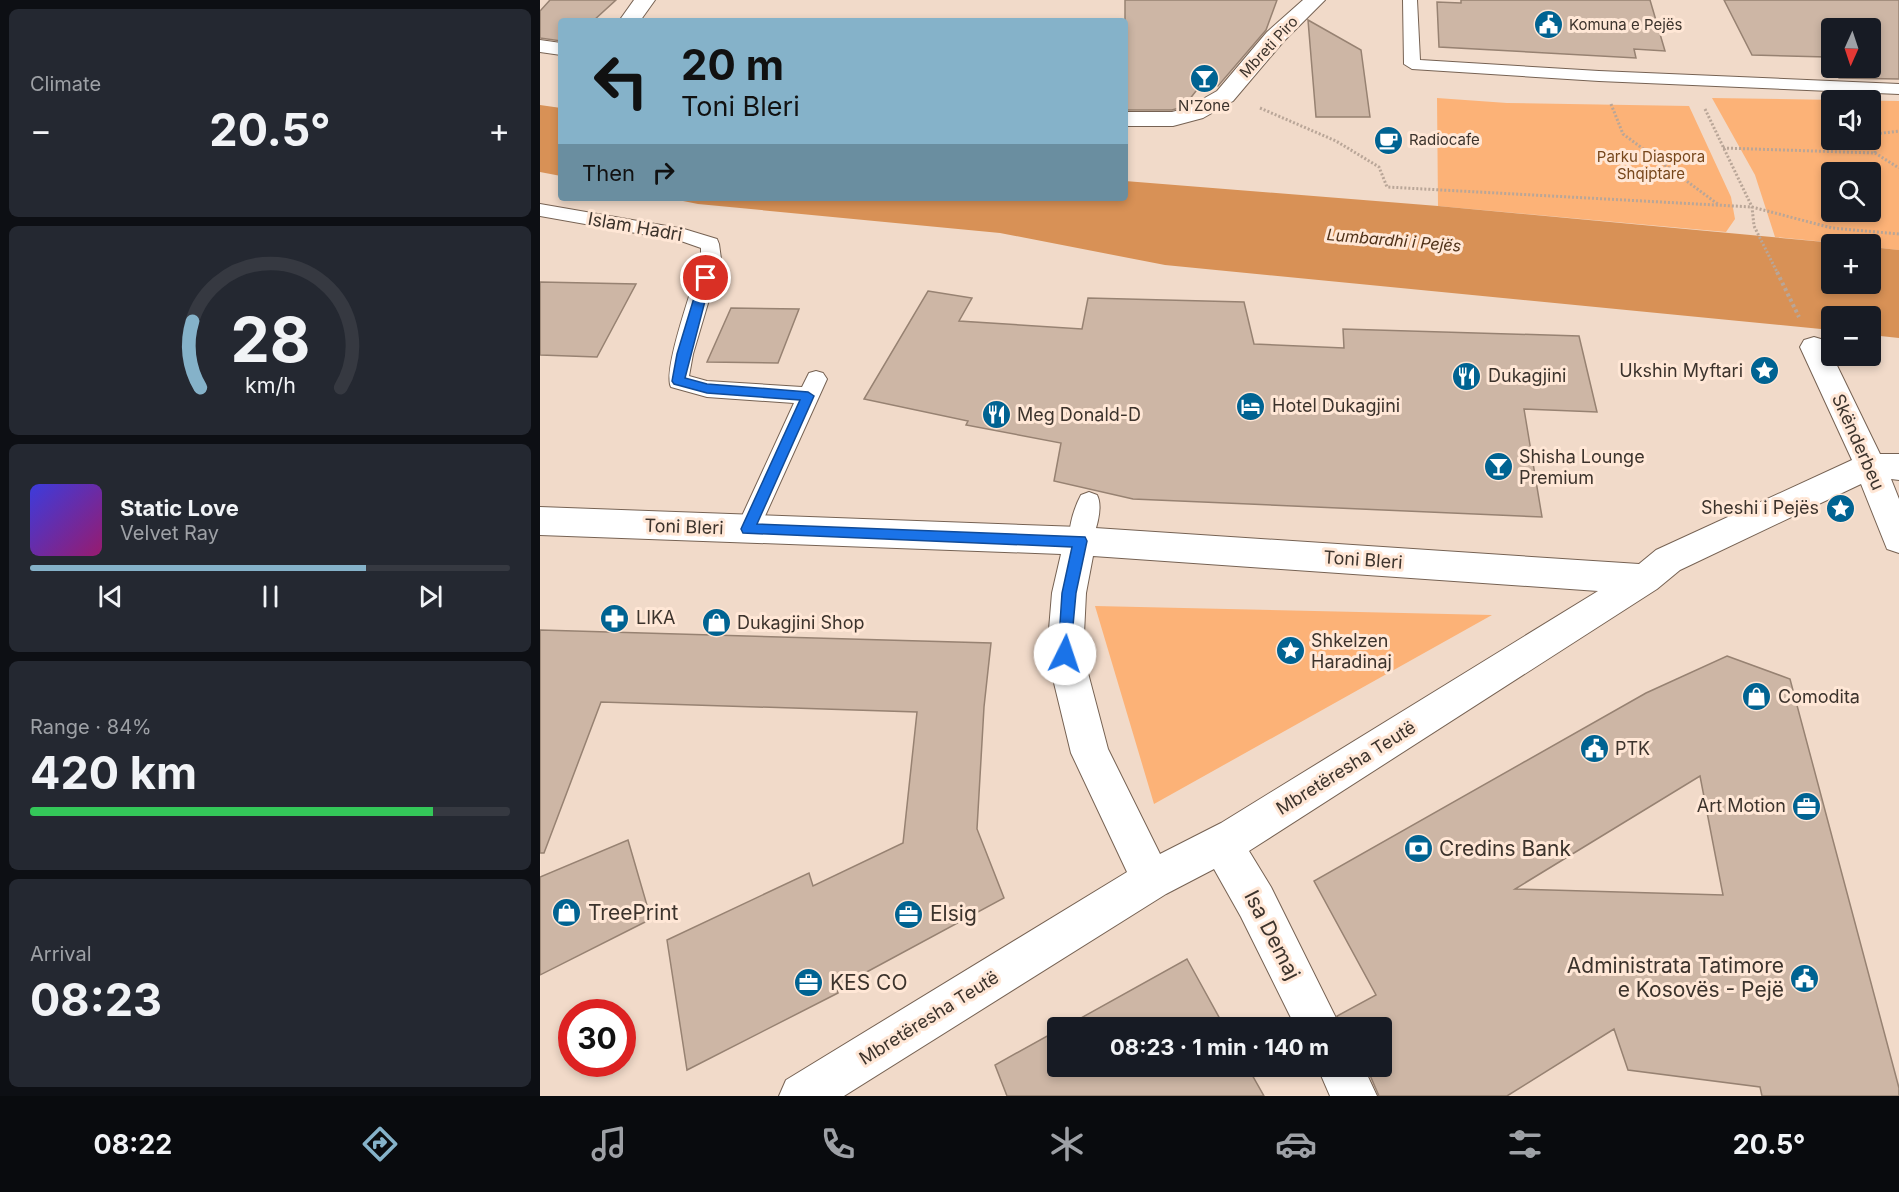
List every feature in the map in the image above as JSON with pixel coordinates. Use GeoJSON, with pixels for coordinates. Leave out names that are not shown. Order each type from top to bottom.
{"type":"FeatureCollection","features":[{"type":"Feature","properties":{"kind":"street"},"geometry":{"type":"LineString","coordinates":[[630,18],[645,0]]}},
{"type":"Feature","properties":{"kind":"street","name":"Mbreti Piro"},"geometry":{"type":"LineString","coordinates":[[1225,96],[1275,37],[1314,0]]}},
{"type":"Feature","properties":{"kind":"street"},"geometry":{"type":"LineString","coordinates":[[540,46],[558,49]]}},
{"type":"Feature","properties":{"kind":"street"},"geometry":{"type":"LineString","coordinates":[[1128,119],[1173,119],[1195,113],[1225,96]]}},
{"type":"Feature","properties":{"kind":"street","name":"Skënderbeu"},"geometry":{"type":"LineString","coordinates":[[1809,337],[1884,467],[1899,539]]}},
{"type":"Feature","properties":{"kind":"street","name":"Mbretëresha Teutë"},"geometry":{"type":"LineString","coordinates":[[802,1096],[1152,880],[1222,844],[1645,579],[1668,560],[1884,467]]}},
{"type":"Feature","properties":{"kind":"street","name":"Toni Bleri"},"geometry":{"type":"LineString","coordinates":[[540,521],[1080,541],[1645,579]]}},
{"type":"Feature","properties":{"kind":"street"},"geometry":{"type":"LineString","coordinates":[[1080,541],[1069,593],[1065,654],[1090,753],[1152,880]]}},
{"type":"Feature","properties":{"kind":"street","name":"Isa Demaj"},"geometry":{"type":"LineString","coordinates":[[1222,844],[1256,902],[1314,1017]]}},
{"type":"Feature","properties":{"kind":"street"},"geometry":{"type":"LineString","coordinates":[[1344,1077],[1354,1096]]}},
{"type":"Feature","properties":{"kind":"lane"},"geometry":{"type":"LineString","coordinates":[[1410,0],[1412,64],[1599,76],[1899,89]]}},
{"type":"Feature","properties":{"kind":"lane","name":"Islam Hadri"},"geometry":{"type":"LineString","coordinates":[[540,210],[684,235],[710,244],[711,259],[683,354],[678,381],[707,388],[812,388],[748,529]]}},
{"type":"Feature","properties":{"kind":"lane"},"geometry":{"type":"LineString","coordinates":[[1080,541],[1089,502]]}},
{"type":"Feature","properties":{"kind":"path"},"geometry":{"type":"LineString","coordinates":[[1599,76],[1623,134],[1719,205]]}},
{"type":"Feature","properties":{"kind":"path"},"geometry":{"type":"LineString","coordinates":[[1690,79],[1752,207],[1754,226],[1809,337]]}},
{"type":"Feature","properties":{"kind":"path"},"geometry":{"type":"LineString","coordinates":[[1225,96],[1275,113],[1336,141],[1379,167],[1388,187],[1752,207],[1832,228],[1899,234]]}},
{"type":"Feature","properties":{"kind":"path"},"geometry":{"type":"LineString","coordinates":[[1875,153],[1875,134],[1899,131]]}},
{"type":"Feature","properties":{"kind":"path"},"geometry":{"type":"LineString","coordinates":[[1723,148],[1875,153],[1899,168]]}},
{"type":"Feature","properties":{"kind":"green space","name":"Parku Diaspora Shqiptare"},"geometry":{"type":"Polygon","coordinates":[[[1437,98],[1507,103],[1689,106],[1731,197],[1735,219],[1726,232],[1438,206],[1437,98]]]}},
{"type":"Feature","properties":{"kind":"green space"},"geometry":{"type":"Polygon","coordinates":[[[1712,98],[1821,100],[1821,150],[1881,150],[1881,101],[1899,101],[1899,250],[1881,248],[1881,234],[1821,234],[1821,242],[1775,237],[1755,175],[1712,98]]]}},
{"type":"Feature","properties":{"kind":"green space"},"geometry":{"type":"Polygon","coordinates":[[[1095,606],[1492,615],[1154,804],[1095,606]]]}},
{"type":"Feature","properties":{"kind":"water"},"geometry":{"type":"Polygon","coordinates":[[[540,105],[558,108],[558,175],[540,172],[540,105]]]}},
{"type":"Feature","properties":{"kind":"water","name":"Lumbardhi i Pejës"},"geometry":{"type":"Polygon","coordinates":[[[1128,181],[1438,206],[1821,242],[1821,294],[1881,294],[1881,248],[1899,250],[1899,338],[1881,336],[1881,306],[1821,306],[1821,329],[1165,265],[1000,233],[683,201],[1128,201],[1128,181]]]}},
{"type":"Feature","properties":{"kind":"building"},"geometry":{"type":"Polygon","coordinates":[[[550,0],[616,0],[596,18],[558,18],[558,41],[540,38],[540,11],[550,0]]]}},
{"type":"Feature","properties":{"kind":"building"},"geometry":{"type":"Polygon","coordinates":[[[1125,0],[1277,0],[1266,30],[1218,86],[1203,82],[1189,100],[1179,108],[1172,110],[1128,110],[1128,18],[1125,18],[1125,0]]]}},
{"type":"Feature","properties":{"kind":"building","name":"Komuna e Pejës"},"geometry":{"type":"Polygon","coordinates":[[[1461,0],[1650,0],[1665,51],[1634,49],[1636,58],[1439,47],[1437,2],[1461,3],[1461,0]]]}},
{"type":"Feature","properties":{"kind":"building"},"geometry":{"type":"Polygon","coordinates":[[[1724,0],[1899,0],[1899,79],[1839,78],[1881,78],[1881,18],[1821,18],[1821,57],[1752,55],[1724,0]]]}},
{"type":"Feature","properties":{"kind":"building"},"geometry":{"type":"Polygon","coordinates":[[[1308,20],[1361,50],[1370,117],[1316,117],[1308,20]]]}},
{"type":"Feature","properties":{"kind":"building"},"geometry":{"type":"Polygon","coordinates":[[[540,282],[636,284],[597,357],[540,355],[540,282]]]}},
{"type":"Feature","properties":{"kind":"building","name":"Hotel Dukagjini"},"geometry":{"type":"Polygon","coordinates":[[[928,291],[972,298],[959,321],[1082,329],[1088,298],[1244,302],[1254,344],[1344,348],[1343,329],[1579,336],[1597,412],[1524,409],[1542,517],[1133,499],[1054,481],[1061,443],[966,425],[968,421],[864,399],[928,291]]]}},
{"type":"Feature","properties":{"kind":"building"},"geometry":{"type":"Polygon","coordinates":[[[731,308],[799,309],[778,363],[707,362],[731,308]]]}},
{"type":"Feature","properties":{"kind":"building"},"geometry":{"type":"Polygon","coordinates":[[[540,630],[991,643],[984,707],[977,829],[1004,898],[837,988],[838,993],[687,1070],[667,940],[809,873],[813,886],[903,843],[917,712],[601,702],[544,853],[540,853],[540,630]]]}},
{"type":"Feature","properties":{"kind":"building"},"geometry":{"type":"Polygon","coordinates":[[[1727,656],[1790,679],[1899,1088],[1899,1096],[1762,1096],[1760,1087],[1628,1070],[1614,1029],[1507,1096],[1379,1096],[1371,1077],[1392,1077],[1392,1017],[1338,1017],[1376,995],[1314,881],[1646,693],[1727,656]],[[1700,776],[1515,889],[1723,895],[1700,776]]]}},
{"type":"Feature","properties":{"kind":"building"},"geometry":{"type":"Polygon","coordinates":[[[628,840],[651,919],[540,975],[540,877],[628,840]]]}},
{"type":"Feature","properties":{"kind":"building"},"geometry":{"type":"Polygon","coordinates":[[[1187,959],[1219,1017],[1083,1017],[1187,959]]]}},
{"type":"Feature","properties":{"kind":"building"},"geometry":{"type":"Polygon","coordinates":[[[1047,1036],[1047,1077],[1253,1077],[1264,1096],[1007,1096],[995,1065],[1047,1036]]]}},
{"type":"Feature","properties":{"kind":"place","name":"Komuna e Pejës"},"geometry":{"type":"Point","coordinates":[1548,25]}},
{"type":"Feature","properties":{"kind":"place","name":"N'Zone"},"geometry":{"type":"Point","coordinates":[1204,79]}},
{"type":"Feature","properties":{"kind":"place","name":"Radiocafe"},"geometry":{"type":"Point","coordinates":[1388,140]}},
{"type":"Feature","properties":{"kind":"place","name":"Ukshin Myftari"},"geometry":{"type":"Point","coordinates":[1764,371]}},
{"type":"Feature","properties":{"kind":"place","name":"Dukagjini"},"geometry":{"type":"Point","coordinates":[1467,376]}},
{"type":"Feature","properties":{"kind":"place","name":"Hotel Dukagjini"},"geometry":{"type":"Point","coordinates":[1251,406]}},
{"type":"Feature","properties":{"kind":"place","name":"Meg Donald-D"},"geometry":{"type":"Point","coordinates":[996,415]}},
{"type":"Feature","properties":{"kind":"place","name":"Shisha Lounge Premium"},"geometry":{"type":"Point","coordinates":[1498,467]}},
{"type":"Feature","properties":{"kind":"place","name":"Sheshi i Pejës"},"geometry":{"type":"Point","coordinates":[1840,508]}},
{"type":"Feature","properties":{"kind":"place","name":"LIKA"},"geometry":{"type":"Point","coordinates":[615,618]}},
{"type":"Feature","properties":{"kind":"place","name":"Dukagjini Shop"},"geometry":{"type":"Point","coordinates":[716,623]}},
{"type":"Feature","properties":{"kind":"place","name":"Shkelzen Haradinaj"},"geometry":{"type":"Point","coordinates":[1290,651]}},
{"type":"Feature","properties":{"kind":"place","name":"Comodita"},"geometry":{"type":"Point","coordinates":[1757,697]}},
{"type":"Feature","properties":{"kind":"place","name":"PTK"},"geometry":{"type":"Point","coordinates":[1594,749]}},
{"type":"Feature","properties":{"kind":"place","name":"Art Motion"},"geometry":{"type":"Point","coordinates":[1807,806]}},
{"type":"Feature","properties":{"kind":"place","name":"Credins Bank"},"geometry":{"type":"Point","coordinates":[1418,849]}},
{"type":"Feature","properties":{"kind":"place","name":"TreePrint"},"geometry":{"type":"Point","coordinates":[567,913]}},
{"type":"Feature","properties":{"kind":"place","name":"Elsig"},"geometry":{"type":"Point","coordinates":[909,914]}},
{"type":"Feature","properties":{"kind":"place","name":"Administrata Tatimore e Kosovës - Pejë"},"geometry":{"type":"Point","coordinates":[1805,978]}},
{"type":"Feature","properties":{"kind":"place","name":"KES CO"},"geometry":{"type":"Point","coordinates":[809,983]}},
{"type":"Feature","properties":{"kind":"route"},"geometry":{"type":"LineString","coordinates":[[706,278],[683,354],[678,381],[707,388],[808,396],[748,529],[1080,541],[1069,593],[1065,654]]}}]}
